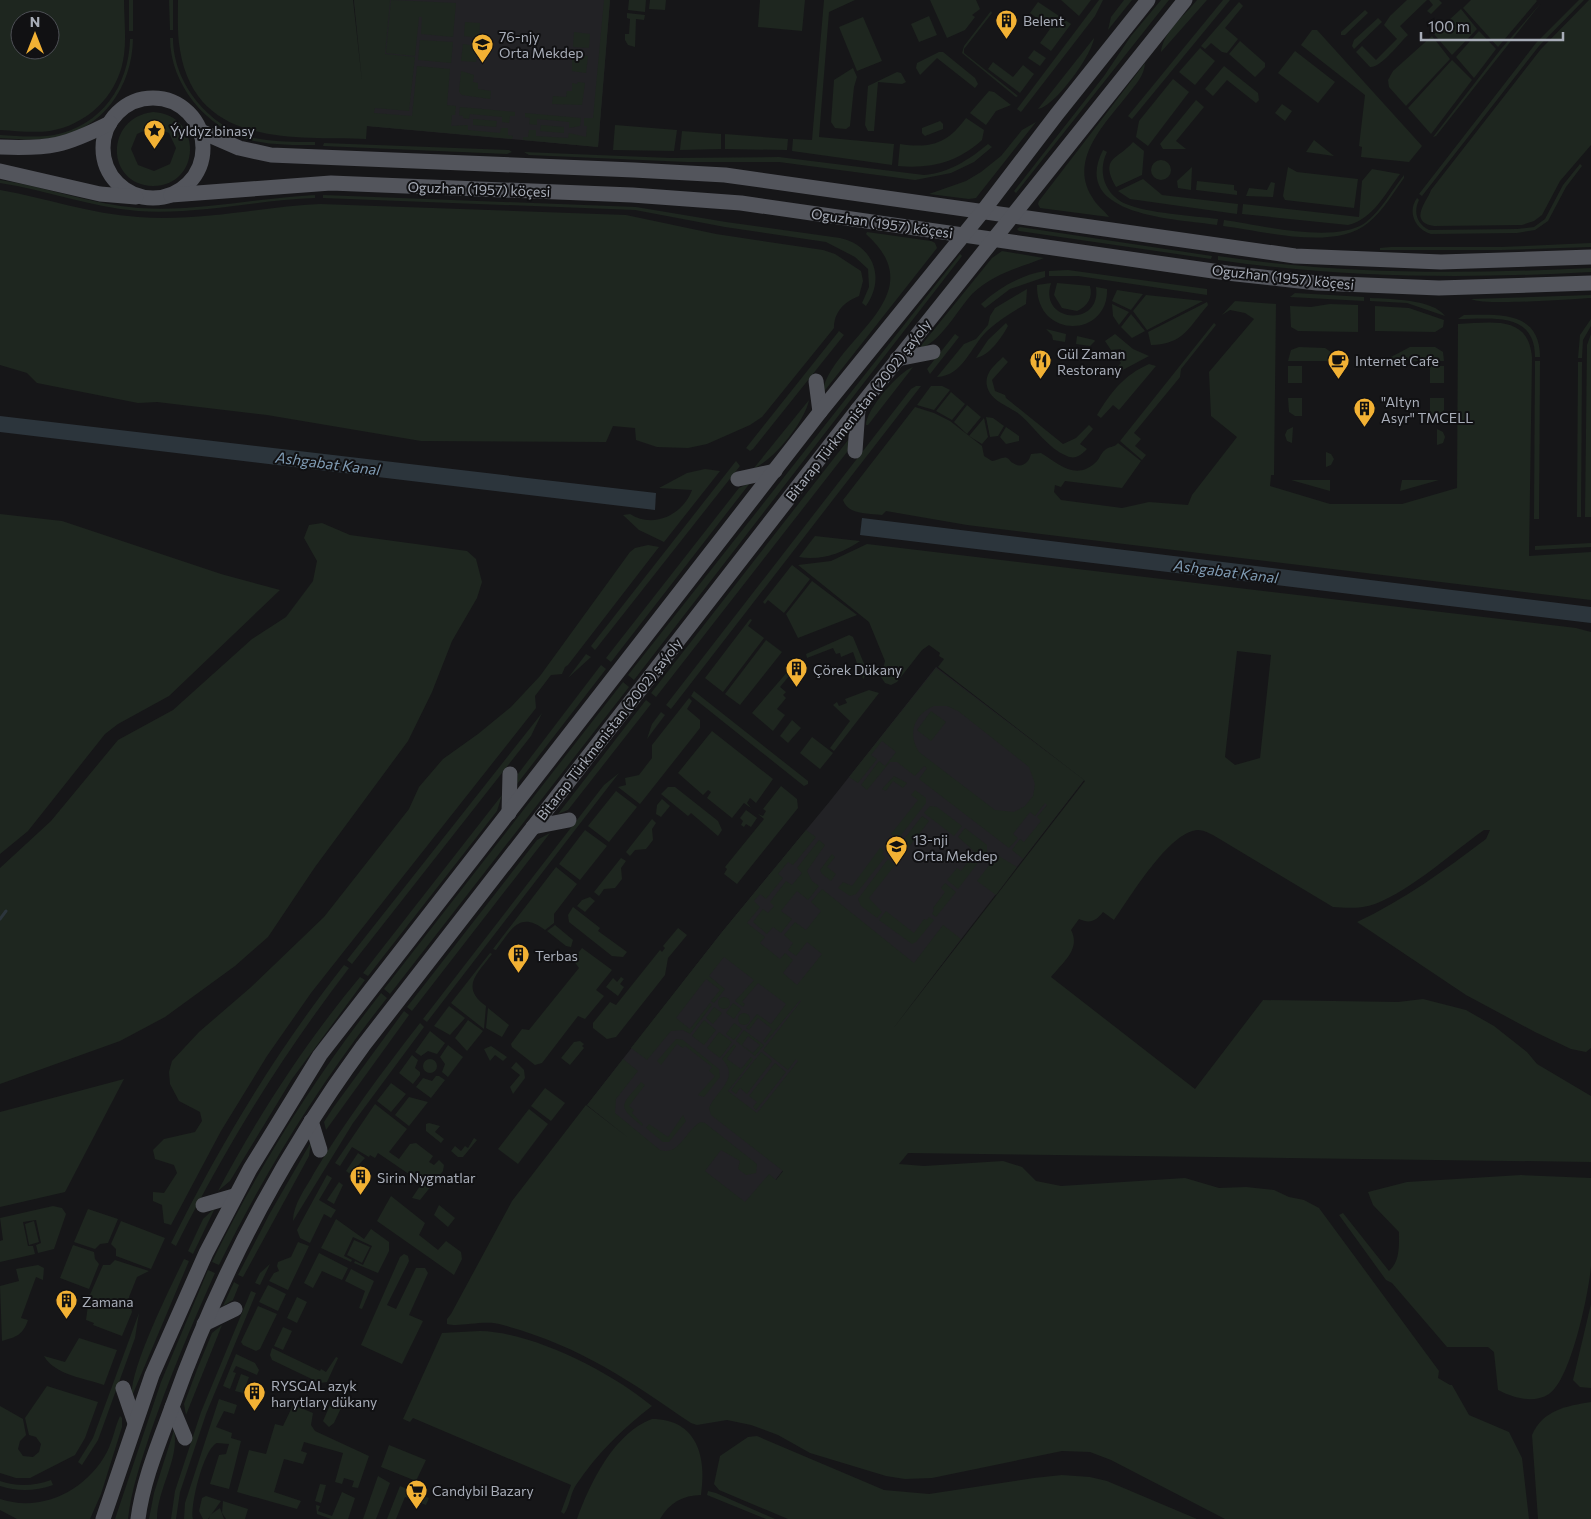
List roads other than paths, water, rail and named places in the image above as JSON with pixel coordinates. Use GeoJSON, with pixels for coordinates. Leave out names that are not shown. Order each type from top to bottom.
{"type":"FeatureCollection","features":[{"type":"Feature","properties":{"kind":"main road","name":"Bitarap Türkmenistan (2002) şaýoly"},"geometry":{"type":"LineString","coordinates":[[103,1519],[135,1423],[170,1333],[234,1196],[286,1107],[330,1042],[820,412],[983,211],[1148,0]]}},
{"type":"Feature","properties":{"kind":"main road","name":"Bitarap Türkmenistan (2002) şaýoly"},"geometry":{"type":"LineString","coordinates":[[138,1519],[144,1489],[172,1407],[204,1324],[231,1264],[275,1180],[311,1120],[363,1046],[858,408],[1185,0]]}},
{"type":"Feature","properties":{"kind":"main road"},"geometry":{"type":"LineString","coordinates":[[0,148],[56,146],[85,136],[110,123],[128,105],[153,98],[170,101],[186,110],[200,131],[203,148],[200,165],[186,186],[170,195]]}},
{"type":"Feature","properties":{"kind":"main road","name":"Oguzhan (1957) köçesi"},"geometry":{"type":"LineString","coordinates":[[110,123],[104,139],[106,165],[121,186],[145,197]]}},
{"type":"Feature","properties":{"kind":"main road","name":"Oguzhan (1957) köçesi"},"geometry":{"type":"LineString","coordinates":[[200,131],[238,148],[271,155],[634,170],[725,176],[1317,258],[1449,262],[1591,257]]}},
{"type":"Feature","properties":{"kind":"main road","name":"Oguzhan (1957) köçesi"},"geometry":{"type":"LineString","coordinates":[[0,171],[100,194],[145,197],[331,183],[632,195],[740,203],[993,240],[1317,283],[1439,288],[1591,283]]}},
{"type":"Feature","properties":{"kind":"main road"},"geometry":{"type":"LineString","coordinates":[[897,359],[933,352]]}},
{"type":"Feature","properties":{"kind":"main road"},"geometry":{"type":"LineString","coordinates":[[816,381],[820,412]]}},
{"type":"Feature","properties":{"kind":"main road"},"geometry":{"type":"LineString","coordinates":[[855,451],[858,408]]}},
{"type":"Feature","properties":{"kind":"main road"},"geometry":{"type":"LineString","coordinates":[[738,479],[775,471]]}},
{"type":"Feature","properties":{"kind":"main road"},"geometry":{"type":"LineString","coordinates":[[509,813],[510,774]]}},
{"type":"Feature","properties":{"kind":"main road"},"geometry":{"type":"LineString","coordinates":[[533,827],[569,820]]}},
{"type":"Feature","properties":{"kind":"main road"},"geometry":{"type":"LineString","coordinates":[[311,1120],[320,1150]]}},
{"type":"Feature","properties":{"kind":"main road"},"geometry":{"type":"LineString","coordinates":[[203,1205],[234,1196]]}},
{"type":"Feature","properties":{"kind":"main road"},"geometry":{"type":"LineString","coordinates":[[204,1324],[235,1310]]}},
{"type":"Feature","properties":{"kind":"main road"},"geometry":{"type":"LineString","coordinates":[[123,1388],[135,1423]]}},
{"type":"Feature","properties":{"kind":"main road"},"geometry":{"type":"LineString","coordinates":[[172,1407],[185,1438]]}},
{"type":"Feature","properties":{"kind":"water","name":"Ashgabat Kanal"},"geometry":{"type":"Polygon","coordinates":[[[0,416],[656,493],[655,510],[0,432],[0,416]]]}},
{"type":"Feature","properties":{"kind":"water","name":"Ashgabat Kanal"},"geometry":{"type":"Polygon","coordinates":[[[862,518],[1591,607],[1591,623],[860,535],[862,518]]]}},
{"type":"Feature","properties":{"kind":"waterway"},"geometry":{"type":"LineString","coordinates":[[0,919],[6,911]]}},
{"type":"Feature","properties":{"kind":"place","name":"Belent"},"geometry":{"type":"Point","coordinates":[1007,39]}},
{"type":"Feature","properties":{"kind":"place","name":"76-njy Orta Mekdep"},"geometry":{"type":"Point","coordinates":[483,63]}},
{"type":"Feature","properties":{"kind":"place","name":"Ýyldyz binasy"},"geometry":{"type":"Point","coordinates":[154,149]}},
{"type":"Feature","properties":{"kind":"place","name":"Internet Cafe"},"geometry":{"type":"Point","coordinates":[1339,379]}},
{"type":"Feature","properties":{"kind":"place","name":"Gül Zaman Restorany"},"geometry":{"type":"Point","coordinates":[1041,380]}},
{"type":"Feature","properties":{"kind":"place","name":"\"Altyn Asyr\" TMCELL"},"geometry":{"type":"Point","coordinates":[1365,428]}},
{"type":"Feature","properties":{"kind":"place","name":"Çörek Dükany"},"geometry":{"type":"Point","coordinates":[797,688]}},
{"type":"Feature","properties":{"kind":"place","name":"13-nji Orta Mekdep"},"geometry":{"type":"Point","coordinates":[897,866]}},
{"type":"Feature","properties":{"kind":"place","name":"Terbas"},"geometry":{"type":"Point","coordinates":[519,974]}},
{"type":"Feature","properties":{"kind":"place","name":"Sirin Nygmatlar"},"geometry":{"type":"Point","coordinates":[361,1196]}},
{"type":"Feature","properties":{"kind":"place","name":"Zamana"},"geometry":{"type":"Point","coordinates":[66,1320]}},
{"type":"Feature","properties":{"kind":"place","name":"RYSGAL azyk harytlary dükany"},"geometry":{"type":"Point","coordinates":[255,1412]}},
{"type":"Feature","properties":{"kind":"place","name":"Candybil Bazary"},"geometry":{"type":"Point","coordinates":[416,1509]}}]}
